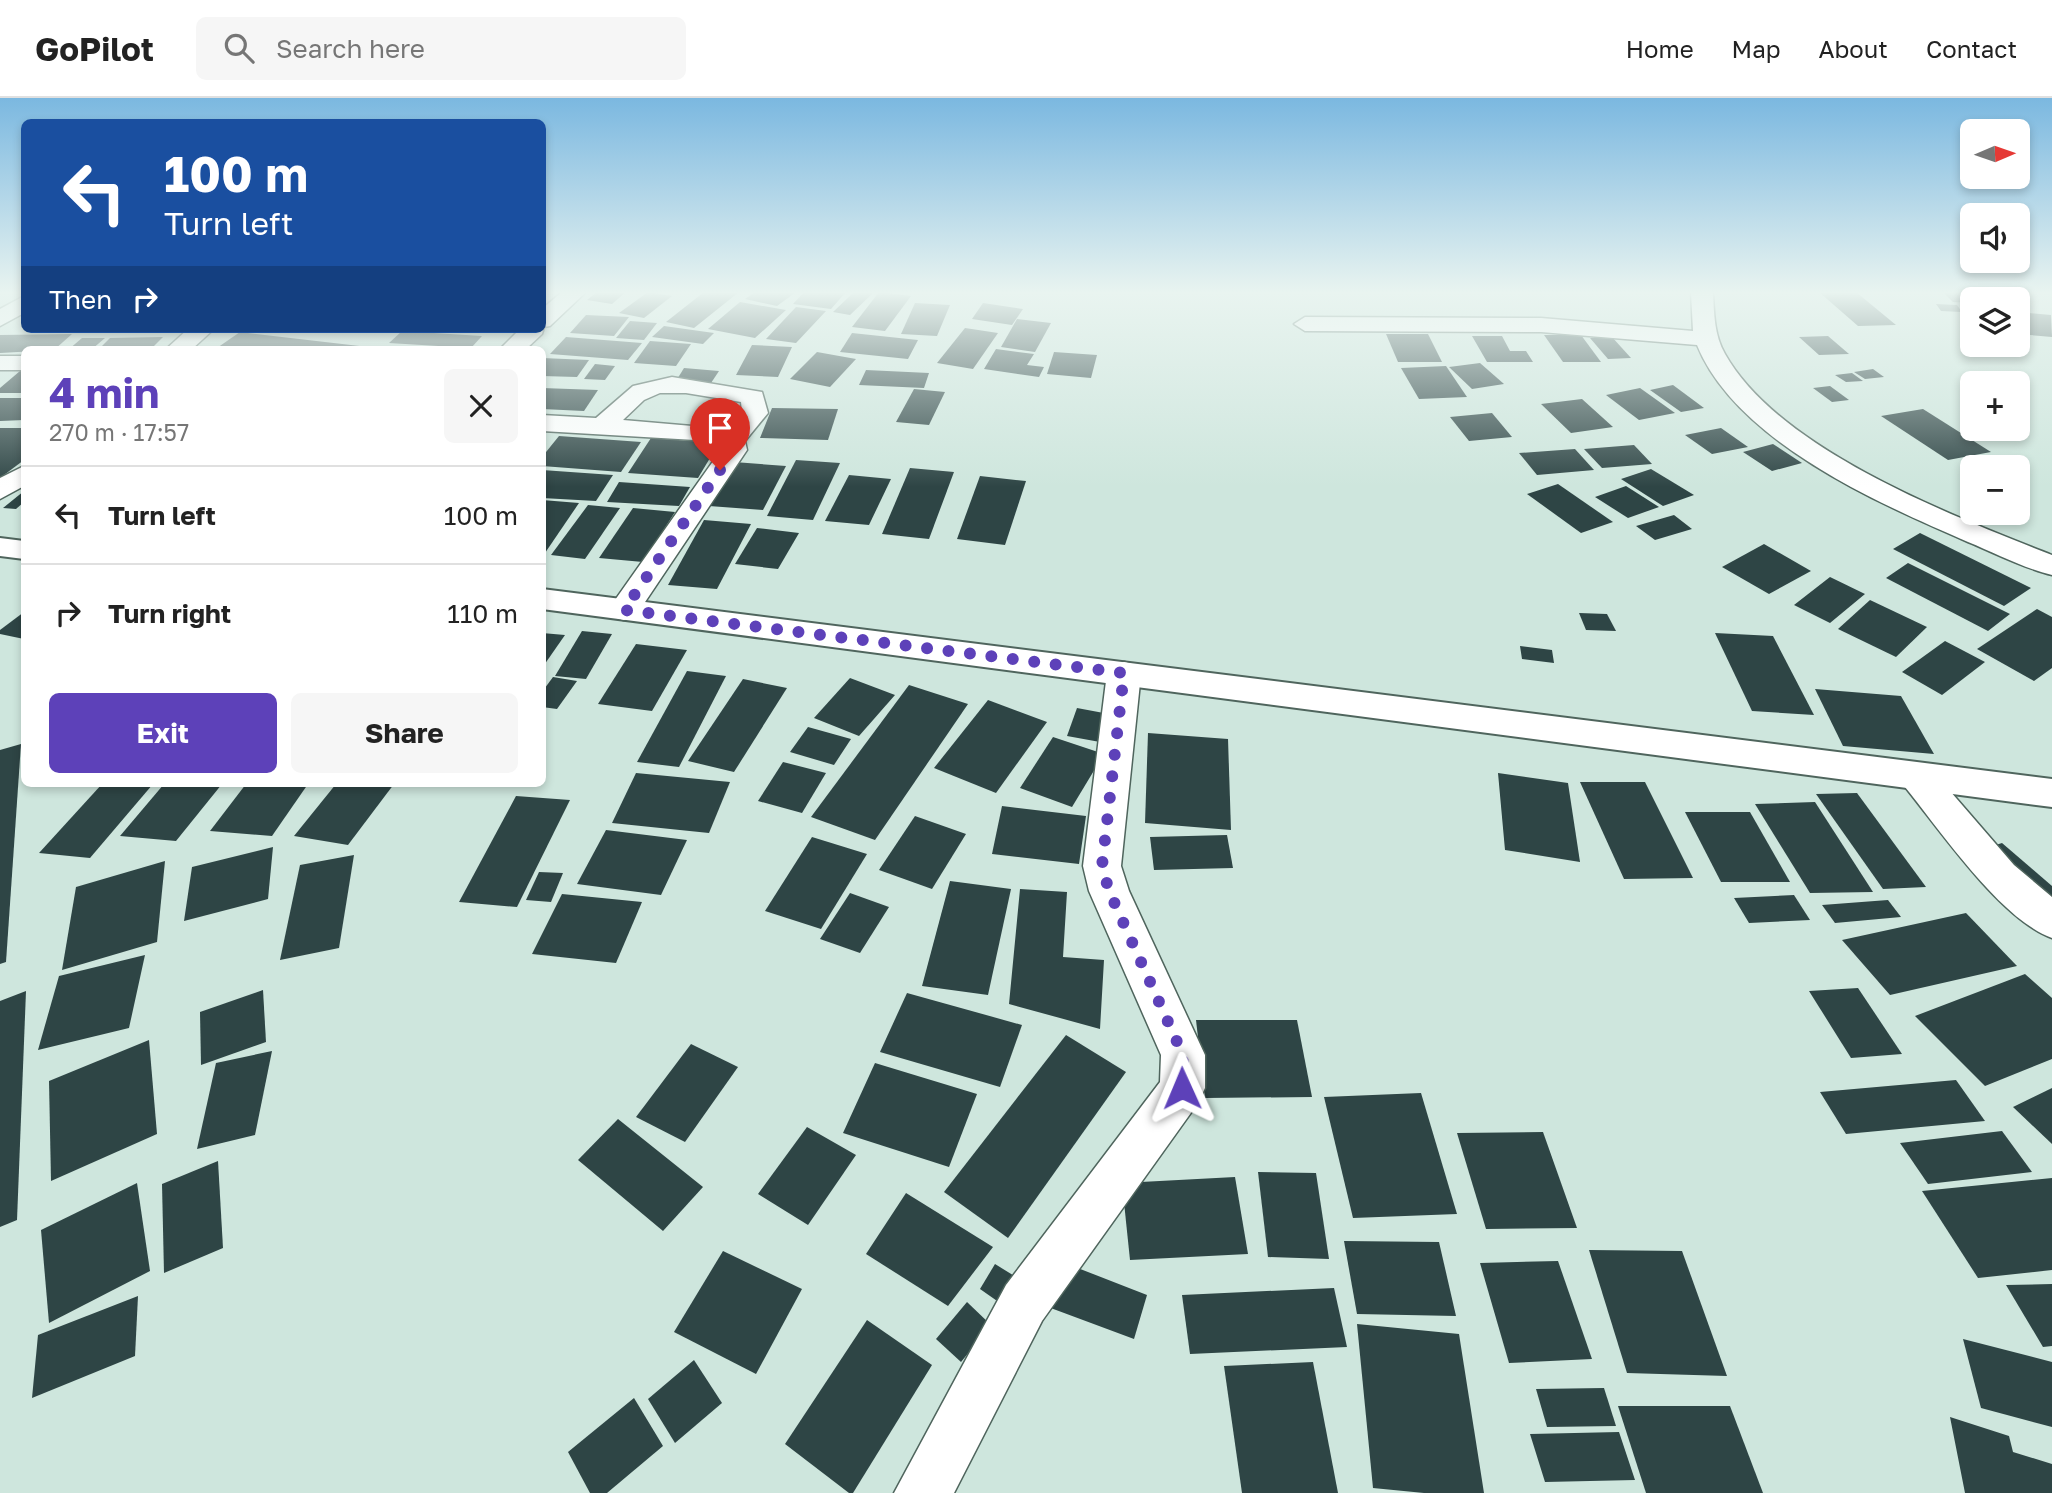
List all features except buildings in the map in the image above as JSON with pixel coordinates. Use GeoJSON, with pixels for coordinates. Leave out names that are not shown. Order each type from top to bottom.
{"type":"FeatureCollection","features":[{"type":"Feature","properties":{"kind":"street"},"geometry":{"type":"LineString","coordinates":[[1714,357],[1755,410],[1801,445],[1958,527],[2052,566]]}},
{"type":"Feature","properties":{"kind":"street"},"geometry":{"type":"LineString","coordinates":[[0,363],[21,363]]}},
{"type":"Feature","properties":{"kind":"street"},"geometry":{"type":"LineString","coordinates":[[602,427],[645,389],[672,385],[753,397],[755,413],[732,440]]}},
{"type":"Feature","properties":{"kind":"street"},"geometry":{"type":"LineString","coordinates":[[546,423],[719,435],[732,440]]}},
{"type":"Feature","properties":{"kind":"street"},"geometry":{"type":"LineString","coordinates":[[624,610],[734,450],[732,440]]}},
{"type":"Feature","properties":{"kind":"street"},"geometry":{"type":"LineString","coordinates":[[0,491],[21,476]]}},
{"type":"Feature","properties":{"kind":"street"},"geometry":{"type":"LineString","coordinates":[[0,547],[21,550]]}},
{"type":"Feature","properties":{"kind":"street"},"geometry":{"type":"LineString","coordinates":[[546,600],[1327,698],[1918,778],[2052,793]]}},
{"type":"Feature","properties":{"kind":"street"},"geometry":{"type":"LineString","coordinates":[[923,1493],[1024,1303],[1182,1088],[1183,1055],[1109,891],[1102,866],[1124,673]]}},
{"type":"Feature","properties":{"kind":"street"},"geometry":{"type":"LineString","coordinates":[[1918,778],[2000,876],[2052,921]]}},
{"type":"Feature","properties":{"kind":"route"},"geometry":{"type":"LineString","coordinates":[[720,470],[624,610],[1124,673],[1102,866],[1109,891],[1183,1055],[1182,1088]]}}]}
